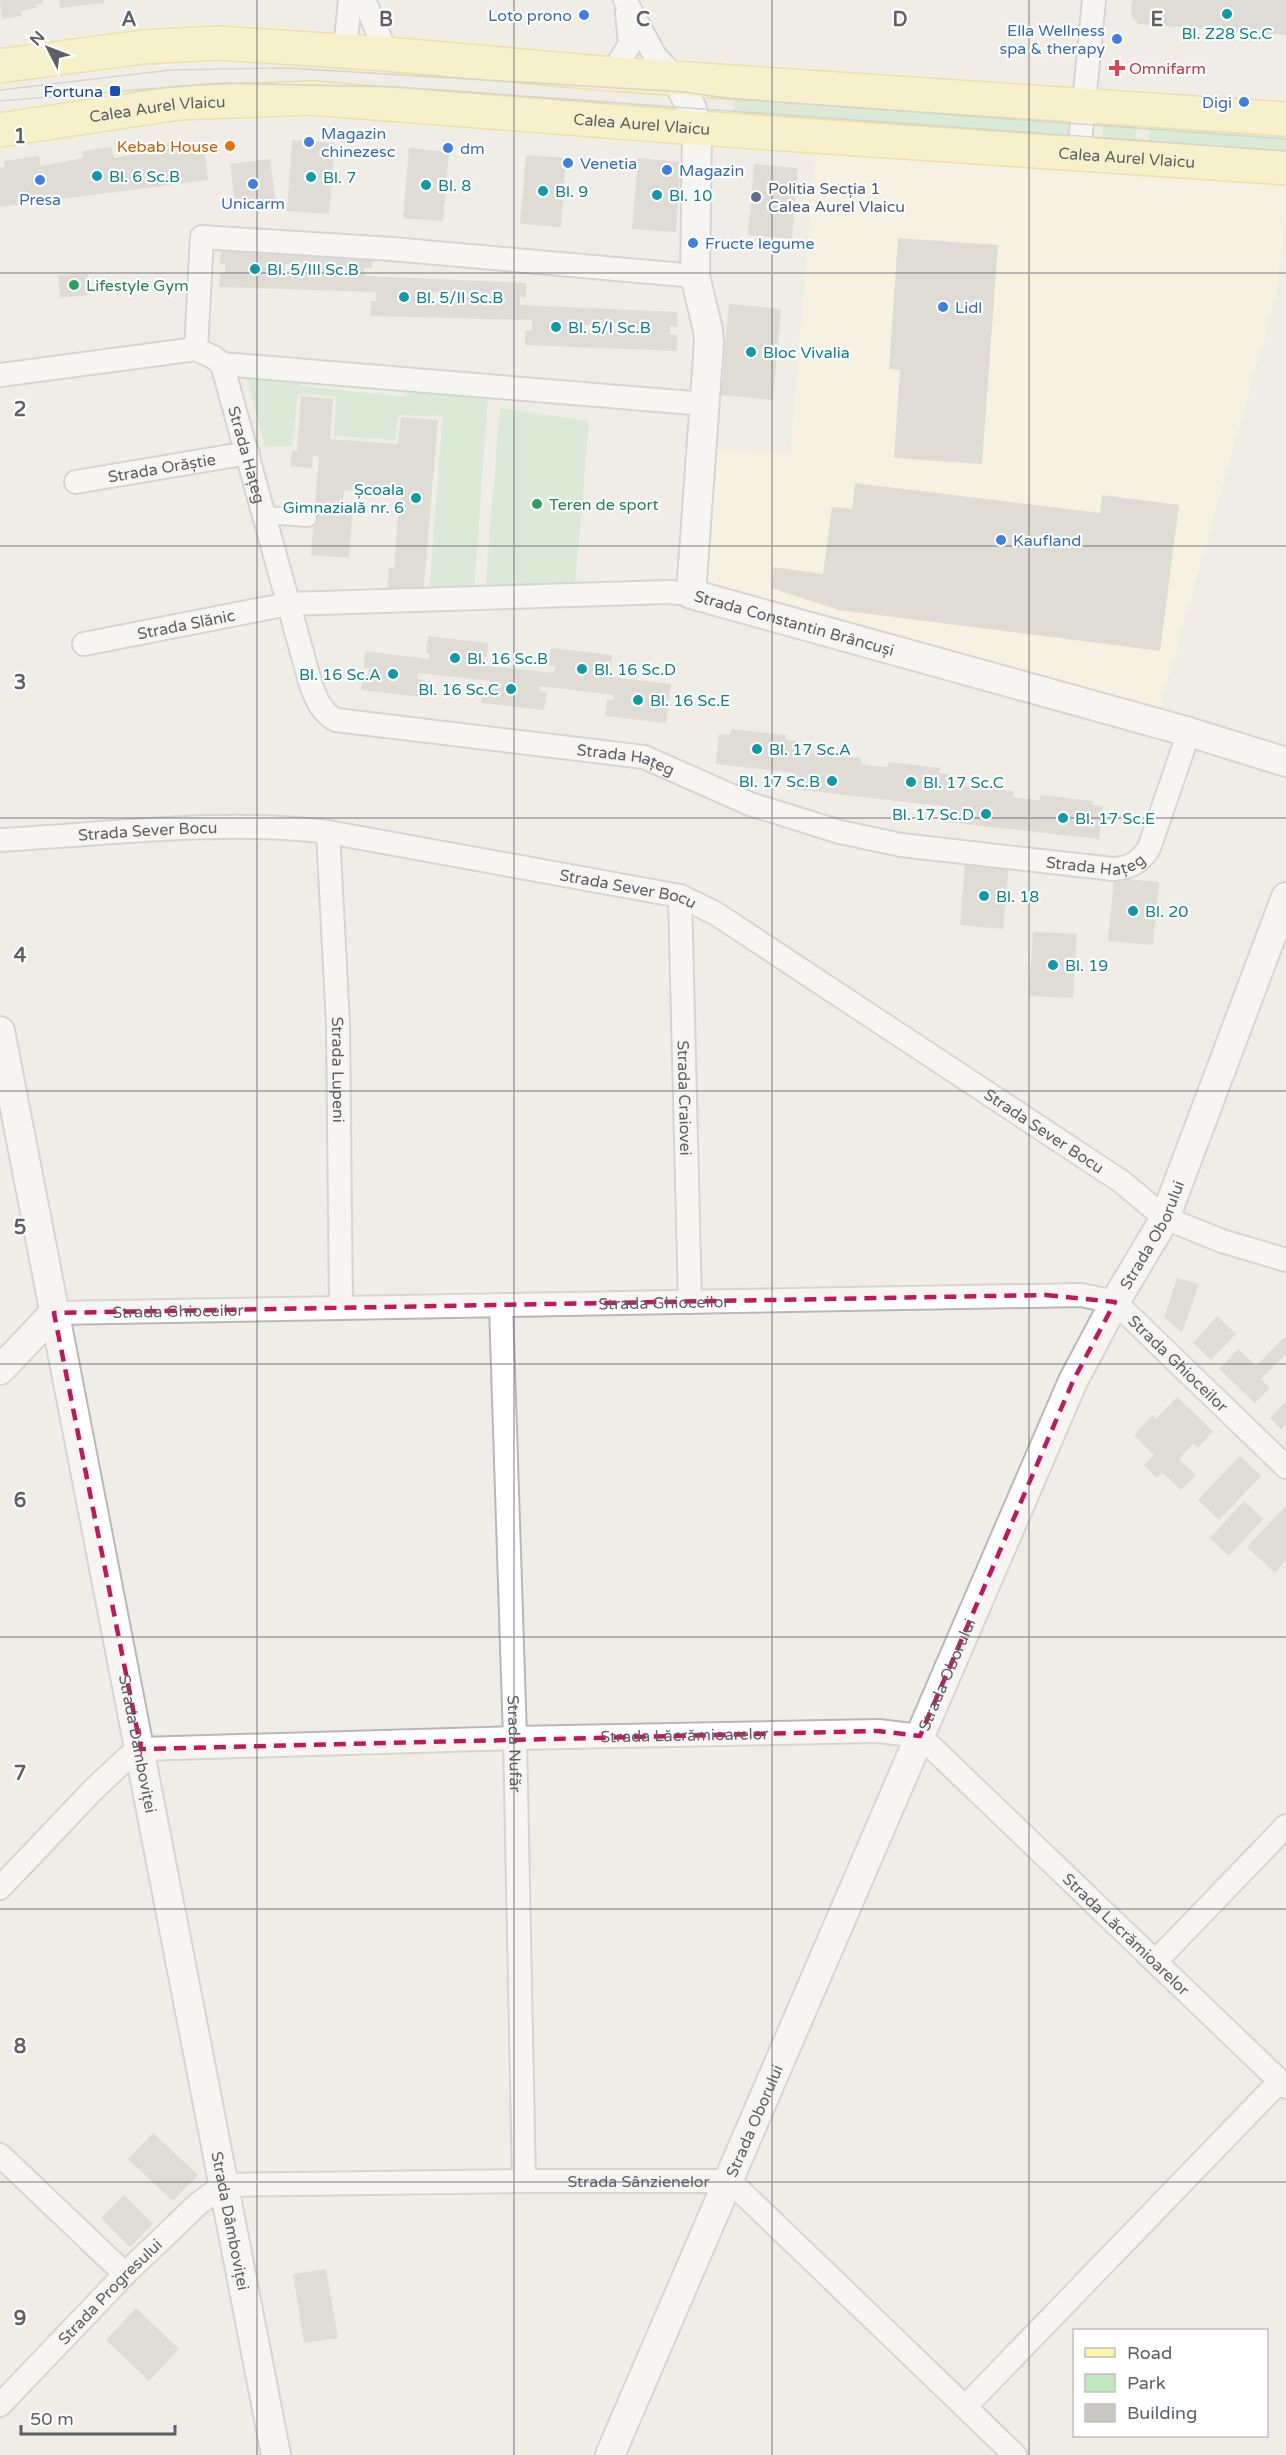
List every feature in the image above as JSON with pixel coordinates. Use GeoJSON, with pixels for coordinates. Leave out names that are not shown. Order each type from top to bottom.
{"type":"FeatureCollection","features":[{"type":"Feature","properties":{"kind":"main road"},"geometry":{"type":"LineString","coordinates":[[0,66],[142,47],[219,44],[387,54],[612,74],[1084,104],[1286,120]]}},
{"type":"Feature","properties":{"kind":"main road","name":"Calea Aurel Vlaicu"},"geometry":{"type":"LineString","coordinates":[[0,130],[179,103],[311,98],[697,128],[1286,168]]}},
{"type":"Feature","properties":{"kind":"street"},"geometry":{"type":"LineString","coordinates":[[345,51],[350,0]]}},
{"type":"Feature","properties":{"kind":"street"},"geometry":{"type":"LineString","coordinates":[[364,0],[387,54]]}},
{"type":"Feature","properties":{"kind":"street"},"geometry":{"type":"LineString","coordinates":[[612,74],[630,44],[624,0]]}},
{"type":"Feature","properties":{"kind":"street"},"geometry":{"type":"LineString","coordinates":[[624,0],[656,56],[676,78],[692,109],[697,128],[695,276],[708,330],[691,594]]}},
{"type":"Feature","properties":{"kind":"street"},"geometry":{"type":"LineString","coordinates":[[1079,154],[1094,0]]}},
{"type":"Feature","properties":{"kind":"street"},"geometry":{"type":"LineString","coordinates":[[196,350],[202,237],[392,249],[695,276]]}},
{"type":"Feature","properties":{"kind":"street"},"geometry":{"type":"LineString","coordinates":[[0,375],[196,350],[206,352],[222,364],[705,404]]}},
{"type":"Feature","properties":{"kind":"street","name":"Strada Hațeg"},"geometry":{"type":"LineString","coordinates":[[222,364],[317,700],[328,716],[336,720],[644,757],[750,804],[840,832],[900,845],[1113,869],[1134,865],[1142,859],[1149,848],[1188,732]]}},
{"type":"Feature","properties":{"kind":"street","name":"Strada Orăștie"},"geometry":{"type":"LineString","coordinates":[[76,482],[248,453]]}},
{"type":"Feature","properties":{"kind":"street"},"geometry":{"type":"LineString","coordinates":[[265,515],[308,518]]}},
{"type":"Feature","properties":{"kind":"street","name":"Strada Constantin Brâncuși"},"geometry":{"type":"LineString","coordinates":[[288,604],[669,592],[691,594],[1188,732],[1286,762]]}},
{"type":"Feature","properties":{"kind":"street","name":"Strada Slănic"},"geometry":{"type":"LineString","coordinates":[[84,644],[288,604]]}},
{"type":"Feature","properties":{"kind":"street","name":"Strada Sever Bocu"},"geometry":{"type":"LineString","coordinates":[[0,840],[238,826],[291,827],[680,896],[715,913],[1114,1177],[1143,1198],[1165,1218]]}},
{"type":"Feature","properties":{"kind":"street","name":"Strada Lupeni"},"geometry":{"type":"LineString","coordinates":[[328,832],[338,1024],[340,1308]]}},
{"type":"Feature","properties":{"kind":"street","name":"Strada Craiovei"},"geometry":{"type":"LineString","coordinates":[[680,896],[690,1302]]}},
{"type":"Feature","properties":{"kind":"street","name":"Strada Oborului"},"geometry":{"type":"LineString","coordinates":[[610,2455],[1073,1381],[1115,1302],[1165,1218],[1286,897]]}},
{"type":"Feature","properties":{"kind":"street","name":"Strada Dâmboviței"},"geometry":{"type":"LineString","coordinates":[[0,1031],[141,1749],[276,2455]]}},
{"type":"Feature","properties":{"kind":"street"},"geometry":{"type":"LineString","coordinates":[[1165,1218],[1222,1241],[1286,1260]]}},
{"type":"Feature","properties":{"kind":"street","name":"Strada Ghioceilor"},"geometry":{"type":"LineString","coordinates":[[54,1313],[1081,1295],[1115,1302],[1286,1467]]}},
{"type":"Feature","properties":{"kind":"street","name":"Strada Nufăr"},"geometry":{"type":"LineString","coordinates":[[501,1306],[515,1738],[524,2181]]}},
{"type":"Feature","properties":{"kind":"street"},"geometry":{"type":"LineString","coordinates":[[0,1370],[54,1313]]}},
{"type":"Feature","properties":{"kind":"street","name":"Strada Lăcrămioarelor"},"geometry":{"type":"LineString","coordinates":[[141,1749],[515,1738],[878,1731],[920,1736],[1283,2084]]}},
{"type":"Feature","properties":{"kind":"street"},"geometry":{"type":"LineString","coordinates":[[0,1888],[93,1790],[127,1758],[141,1749]]}},
{"type":"Feature","properties":{"kind":"street"},"geometry":{"type":"LineString","coordinates":[[1156,1961],[1286,1826]]}},
{"type":"Feature","properties":{"kind":"street"},"geometry":{"type":"LineString","coordinates":[[965,2408],[1283,2084]]}},
{"type":"Feature","properties":{"kind":"street"},"geometry":{"type":"LineString","coordinates":[[0,2155],[125,2274]]}},
{"type":"Feature","properties":{"kind":"street","name":"Strada Sânzienelor"},"geometry":{"type":"LineString","coordinates":[[224,2185],[730,2181],[1015,2455]]}},
{"type":"Feature","properties":{"kind":"street","name":"Strada Progresului"},"geometry":{"type":"LineString","coordinates":[[0,2405],[125,2274],[198,2204],[224,2185]]}},
{"type":"Feature","properties":{"kind":"highlighted area"},"geometry":{"type":"Polygon","coordinates":[[[1046,1295],[1115,1302],[1073,1381],[920,1736],[878,1731],[141,1749],[54,1313],[1046,1295]]]}},
{"type":"Feature","properties":{"kind":"shaded area"},"geometry":{"type":"Polygon","coordinates":[[[817,136],[1286,169],[1286,207],[1276,297],[1160,708],[701,580],[711,448],[790,454],[817,136]]]}},
{"type":"Feature","properties":{"kind":"green space"},"geometry":{"type":"Polygon","coordinates":[[[735,93],[1071,114],[1068,139],[734,117],[735,93]]]}},
{"type":"Feature","properties":{"kind":"green space"},"geometry":{"type":"Polygon","coordinates":[[[1104,118],[1138,120],[1135,142],[1102,141],[1104,118]]]}},
{"type":"Feature","properties":{"kind":"green space"},"geometry":{"type":"Polygon","coordinates":[[[1151,119],[1286,130],[1286,153],[1149,143],[1151,119]]]}},
{"type":"Feature","properties":{"kind":"green space"},"geometry":{"type":"Polygon","coordinates":[[[246,375],[300,379],[300,386],[407,397],[408,388],[488,395],[474,590],[429,593],[443,416],[398,415],[395,440],[334,436],[336,396],[298,394],[292,446],[265,446],[246,375]]]}},
{"type":"Feature","properties":{"kind":"green space","name":"Teren de sport"},"geometry":{"type":"Polygon","coordinates":[[[500,408],[589,421],[575,587],[485,591],[500,408]]]}},
{"type":"Feature","properties":{"kind":"building"},"geometry":{"type":"Polygon","coordinates":[[[0,0],[43,0],[43,4],[36,5],[37,8],[21,11],[22,16],[2,19],[0,0]]]}},
{"type":"Feature","properties":{"kind":"building"},"geometry":{"type":"Polygon","coordinates":[[[59,0],[104,0],[104,3],[60,8],[59,0]]]}},
{"type":"Feature","properties":{"kind":"building"},"geometry":{"type":"Polygon","coordinates":[[[1132,0],[1286,0],[1286,35],[1138,24],[1131,15],[1132,0]]]}},
{"type":"Feature","properties":{"kind":"building","name":"Bl. 7"},"geometry":{"type":"Polygon","coordinates":[[[292,140],[335,143],[329,214],[287,211],[292,140]]]}},
{"type":"Feature","properties":{"kind":"building"},"geometry":{"type":"Polygon","coordinates":[[[181,141],[182,150],[204,147],[208,180],[0,207],[0,168],[5,167],[4,161],[39,156],[40,166],[83,158],[82,151],[112,147],[114,158],[156,151],[155,145],[181,141]]]}},
{"type":"Feature","properties":{"kind":"building","name":"Bl. 8"},"geometry":{"type":"Polygon","coordinates":[[[409,148],[449,152],[443,221],[403,218],[409,148]]]}},
{"type":"Feature","properties":{"kind":"building","name":"Bl. 9"},"geometry":{"type":"Polygon","coordinates":[[[526,155],[566,158],[561,227],[520,224],[526,155]]]}},
{"type":"Feature","properties":{"kind":"building","name":"Bl. 10"},"geometry":{"type":"Polygon","coordinates":[[[638,158],[681,162],[676,232],[632,229],[638,158]]]}},
{"type":"Feature","properties":{"kind":"building","name":"Unicarm"},"geometry":{"type":"Polygon","coordinates":[[[270,159],[276,204],[236,210],[230,164],[270,159]]]}},
{"type":"Feature","properties":{"kind":"building"},"geometry":{"type":"Polygon","coordinates":[[[754,164],[798,168],[792,239],[748,235],[754,164]]]}},
{"type":"Feature","properties":{"kind":"building","name":"Lidl"},"geometry":{"type":"Polygon","coordinates":[[[898,238],[998,245],[982,464],[894,458],[900,370],[889,369],[898,238]]]}},
{"type":"Feature","properties":{"kind":"building"},"geometry":{"type":"Polygon","coordinates":[[[221,248],[373,253],[372,268],[364,268],[365,276],[526,283],[526,298],[520,297],[520,305],[678,312],[677,327],[670,326],[670,334],[678,335],[677,351],[525,345],[525,330],[532,330],[532,320],[370,316],[371,301],[376,301],[376,292],[219,287],[220,273],[225,273],[225,264],[220,264],[221,248]],[[285,264],[285,274],[314,275],[314,265],[285,264]],[[431,292],[431,302],[465,304],[465,293],[431,292]],[[619,323],[580,325],[580,331],[619,330],[619,323]]]}},
{"type":"Feature","properties":{"kind":"building","name":"Lifestyle Gym"},"geometry":{"type":"Polygon","coordinates":[[[88,274],[89,295],[60,298],[58,275],[88,274]]]}},
{"type":"Feature","properties":{"kind":"building","name":"Bloc Vivalia"},"geometry":{"type":"Polygon","coordinates":[[[729,304],[781,309],[773,400],[721,395],[729,304]]]}},
{"type":"Feature","properties":{"kind":"building","name":"Școala Gimnazială nr. 6"},"geometry":{"type":"Polygon","coordinates":[[[301,396],[333,399],[330,439],[398,444],[401,417],[438,420],[423,597],[387,594],[389,568],[394,568],[400,494],[344,490],[343,502],[353,503],[349,558],[311,555],[319,457],[313,456],[312,468],[290,466],[292,451],[297,451],[301,396]]]}},
{"type":"Feature","properties":{"kind":"building","name":"Kaufland"},"geometry":{"type":"Polygon","coordinates":[[[855,483],[1100,513],[1102,495],[1179,505],[1160,651],[839,610],[771,588],[774,567],[823,574],[832,507],[852,509],[855,483]]]}},
{"type":"Feature","properties":{"kind":"building"},"geometry":{"type":"Polygon","coordinates":[[[428,636],[488,643],[487,657],[481,657],[480,665],[554,673],[555,666],[548,666],[551,648],[612,655],[610,673],[605,672],[604,676],[671,684],[669,700],[662,699],[662,707],[668,707],[666,723],[605,716],[607,700],[613,700],[614,695],[540,686],[539,691],[547,692],[544,710],[481,703],[483,686],[490,687],[490,681],[418,673],[417,679],[424,680],[422,697],[361,690],[363,675],[368,675],[369,668],[364,668],[365,651],[429,659],[430,653],[426,653],[428,636]]]}},
{"type":"Feature","properties":{"kind":"building"},"geometry":{"type":"Polygon","coordinates":[[[731,729],[786,735],[786,740],[798,741],[796,756],[807,757],[807,752],[861,758],[861,764],[872,766],[888,767],[888,762],[940,768],[939,773],[953,775],[951,789],[961,790],[961,786],[1014,791],[1013,797],[1026,799],[1040,800],[1040,795],[1093,801],[1092,805],[1103,806],[1099,839],[947,822],[949,807],[792,789],[794,773],[716,764],[719,734],[730,735],[731,729]]]}},
{"type":"Feature","properties":{"kind":"building","name":"Bl. 18"},"geometry":{"type":"Polygon","coordinates":[[[965,862],[1009,866],[1003,929],[960,925],[965,862]]]}},
{"type":"Feature","properties":{"kind":"building","name":"Bl. 20"},"geometry":{"type":"Polygon","coordinates":[[[1114,878],[1159,882],[1153,945],[1108,941],[1114,878]]]}},
{"type":"Feature","properties":{"kind":"building","name":"Bl. 19"},"geometry":{"type":"Polygon","coordinates":[[[1033,932],[1077,934],[1073,998],[1029,996],[1033,932]]]}},
{"type":"Feature","properties":{"kind":"building"},"geometry":{"type":"Polygon","coordinates":[[[1177,1278],[1199,1284],[1182,1333],[1164,1317],[1177,1278]]]}},
{"type":"Feature","properties":{"kind":"building"},"geometry":{"type":"Polygon","coordinates":[[[1217,1316],[1236,1334],[1211,1360],[1193,1343],[1217,1316]]]}},
{"type":"Feature","properties":{"kind":"building"},"geometry":{"type":"Polygon","coordinates":[[[1284,1337],[1286,1354],[1261,1379],[1270,1388],[1255,1403],[1219,1369],[1238,1349],[1256,1366],[1284,1337]]]}},
{"type":"Feature","properties":{"kind":"building"},"geometry":{"type":"Polygon","coordinates":[[[1177,1397],[1213,1431],[1198,1448],[1193,1444],[1179,1459],[1196,1475],[1181,1490],[1162,1472],[1157,1478],[1144,1465],[1154,1455],[1134,1435],[1153,1415],[1156,1419],[1177,1397]]]}},
{"type":"Feature","properties":{"kind":"building"},"geometry":{"type":"Polygon","coordinates":[[[1286,1401],[1286,1424],[1281,1429],[1270,1418],[1286,1401]]]}},
{"type":"Feature","properties":{"kind":"building"},"geometry":{"type":"Polygon","coordinates":[[[1240,1456],[1261,1476],[1219,1520],[1198,1500],[1240,1456]]]}},
{"type":"Feature","properties":{"kind":"building"},"geometry":{"type":"Polygon","coordinates":[[[1244,1501],[1263,1519],[1229,1556],[1210,1538],[1244,1501]]]}},
{"type":"Feature","properties":{"kind":"building"},"geometry":{"type":"Polygon","coordinates":[[[1286,1506],[1286,1560],[1275,1573],[1247,1547],[1286,1506]]]}},
{"type":"Feature","properties":{"kind":"building"},"geometry":{"type":"Polygon","coordinates":[[[153,2133],[198,2175],[173,2201],[128,2159],[153,2133]]]}},
{"type":"Feature","properties":{"kind":"building"},"geometry":{"type":"Polygon","coordinates":[[[124,2195],[153,2224],[130,2247],[101,2218],[124,2195]]]}},
{"type":"Feature","properties":{"kind":"building"},"geometry":{"type":"Polygon","coordinates":[[[326,2269],[338,2338],[304,2343],[293,2274],[326,2269]]]}},
{"type":"Feature","properties":{"kind":"building"},"geometry":{"type":"Polygon","coordinates":[[[136,2308],[179,2349],[149,2381],[106,2340],[136,2308]]]}},
{"type":"Feature","properties":{"kind":"tram line"},"geometry":{"type":"LineString","coordinates":[[0,90],[171,70],[288,68],[684,92],[726,98],[1286,139]]}},
{"type":"Feature","properties":{"kind":"tram line"},"geometry":{"type":"LineString","coordinates":[[0,101],[223,83],[398,87],[1286,151]]}},
{"type":"Feature","properties":{"kind":"place","name":"Bl. Z28 Sc.C"},"geometry":{"type":"Point","coordinates":[1227,14]}},
{"type":"Feature","properties":{"kind":"place","name":"Loto prono"},"geometry":{"type":"Point","coordinates":[584,15]}},
{"type":"Feature","properties":{"kind":"place","name":"Ella Wellness spa & therapy"},"geometry":{"type":"Point","coordinates":[1117,39]}},
{"type":"Feature","properties":{"kind":"place","name":"Omnifarm"},"geometry":{"type":"Point","coordinates":[1117,68]}},
{"type":"Feature","properties":{"kind":"place","name":"Fortuna"},"geometry":{"type":"Point","coordinates":[115,91]}},
{"type":"Feature","properties":{"kind":"place","name":"Digi"},"geometry":{"type":"Point","coordinates":[1244,102]}},
{"type":"Feature","properties":{"kind":"place","name":"Magazin chinezesc"},"geometry":{"type":"Point","coordinates":[309,142]}},
{"type":"Feature","properties":{"kind":"place","name":"Kebab House"},"geometry":{"type":"Point","coordinates":[230,146]}},
{"type":"Feature","properties":{"kind":"place","name":"dm"},"geometry":{"type":"Point","coordinates":[448,148]}},
{"type":"Feature","properties":{"kind":"place","name":"Venetia"},"geometry":{"type":"Point","coordinates":[568,163]}},
{"type":"Feature","properties":{"kind":"place","name":"Magazin"},"geometry":{"type":"Point","coordinates":[667,170]}},
{"type":"Feature","properties":{"kind":"place","name":"Bl. 6 Sc.B"},"geometry":{"type":"Point","coordinates":[97,176]}},
{"type":"Feature","properties":{"kind":"place","name":"Bl. 7"},"geometry":{"type":"Point","coordinates":[311,177]}},
{"type":"Feature","properties":{"kind":"place","name":"Presa"},"geometry":{"type":"Point","coordinates":[40,180]}},
{"type":"Feature","properties":{"kind":"place","name":"Unicarm"},"geometry":{"type":"Point","coordinates":[253,184]}},
{"type":"Feature","properties":{"kind":"place","name":"Bl. 8"},"geometry":{"type":"Point","coordinates":[426,185]}},
{"type":"Feature","properties":{"kind":"place","name":"Bl. 9"},"geometry":{"type":"Point","coordinates":[543,191]}},
{"type":"Feature","properties":{"kind":"place","name":"Bl. 10"},"geometry":{"type":"Point","coordinates":[657,195]}},
{"type":"Feature","properties":{"kind":"place","name":"Politia Secția 1 Calea Aurel Vlaicu"},"geometry":{"type":"Point","coordinates":[756,197]}},
{"type":"Feature","properties":{"kind":"place","name":"Fructe legume"},"geometry":{"type":"Point","coordinates":[693,243]}},
{"type":"Feature","properties":{"kind":"place","name":"Bl. 5/III Sc.B"},"geometry":{"type":"Point","coordinates":[255,269]}},
{"type":"Feature","properties":{"kind":"place","name":"Lifestyle Gym"},"geometry":{"type":"Point","coordinates":[74,285]}},
{"type":"Feature","properties":{"kind":"place","name":"Bl. 5/II Sc.B"},"geometry":{"type":"Point","coordinates":[404,297]}},
{"type":"Feature","properties":{"kind":"place","name":"Lidl"},"geometry":{"type":"Point","coordinates":[943,307]}},
{"type":"Feature","properties":{"kind":"place","name":"Bl. 5/I Sc.B"},"geometry":{"type":"Point","coordinates":[556,327]}},
{"type":"Feature","properties":{"kind":"place","name":"Bloc Vivalia"},"geometry":{"type":"Point","coordinates":[751,352]}},
{"type":"Feature","properties":{"kind":"place","name":"Școala Gimnazială nr. 6"},"geometry":{"type":"Point","coordinates":[416,498]}},
{"type":"Feature","properties":{"kind":"place","name":"Teren de sport"},"geometry":{"type":"Point","coordinates":[537,504]}},
{"type":"Feature","properties":{"kind":"place","name":"Kaufland"},"geometry":{"type":"Point","coordinates":[1001,540]}},
{"type":"Feature","properties":{"kind":"place","name":"Bl. 16 Sc.B"},"geometry":{"type":"Point","coordinates":[455,658]}},
{"type":"Feature","properties":{"kind":"place","name":"Bl. 16 Sc.D"},"geometry":{"type":"Point","coordinates":[582,669]}},
{"type":"Feature","properties":{"kind":"place","name":"Bl. 16 Sc.A"},"geometry":{"type":"Point","coordinates":[393,674]}},
{"type":"Feature","properties":{"kind":"place","name":"Bl. 16 Sc.C"},"geometry":{"type":"Point","coordinates":[511,689]}},
{"type":"Feature","properties":{"kind":"place","name":"Bl. 16 Sc.E"},"geometry":{"type":"Point","coordinates":[638,700]}},
{"type":"Feature","properties":{"kind":"place","name":"Bl. 17 Sc.A"},"geometry":{"type":"Point","coordinates":[757,749]}},
{"type":"Feature","properties":{"kind":"place","name":"Bl. 17 Sc.B"},"geometry":{"type":"Point","coordinates":[832,781]}},
{"type":"Feature","properties":{"kind":"place","name":"Bl. 17 Sc.C"},"geometry":{"type":"Point","coordinates":[911,782]}},
{"type":"Feature","properties":{"kind":"place","name":"Bl. 17 Sc.D"},"geometry":{"type":"Point","coordinates":[986,814]}},
{"type":"Feature","properties":{"kind":"place","name":"Bl. 17 Sc.E"},"geometry":{"type":"Point","coordinates":[1063,818]}},
{"type":"Feature","properties":{"kind":"place","name":"Bl. 18"},"geometry":{"type":"Point","coordinates":[984,896]}},
{"type":"Feature","properties":{"kind":"place","name":"Bl. 20"},"geometry":{"type":"Point","coordinates":[1133,911]}},
{"type":"Feature","properties":{"kind":"place","name":"Bl. 19"},"geometry":{"type":"Point","coordinates":[1053,965]}}]}
